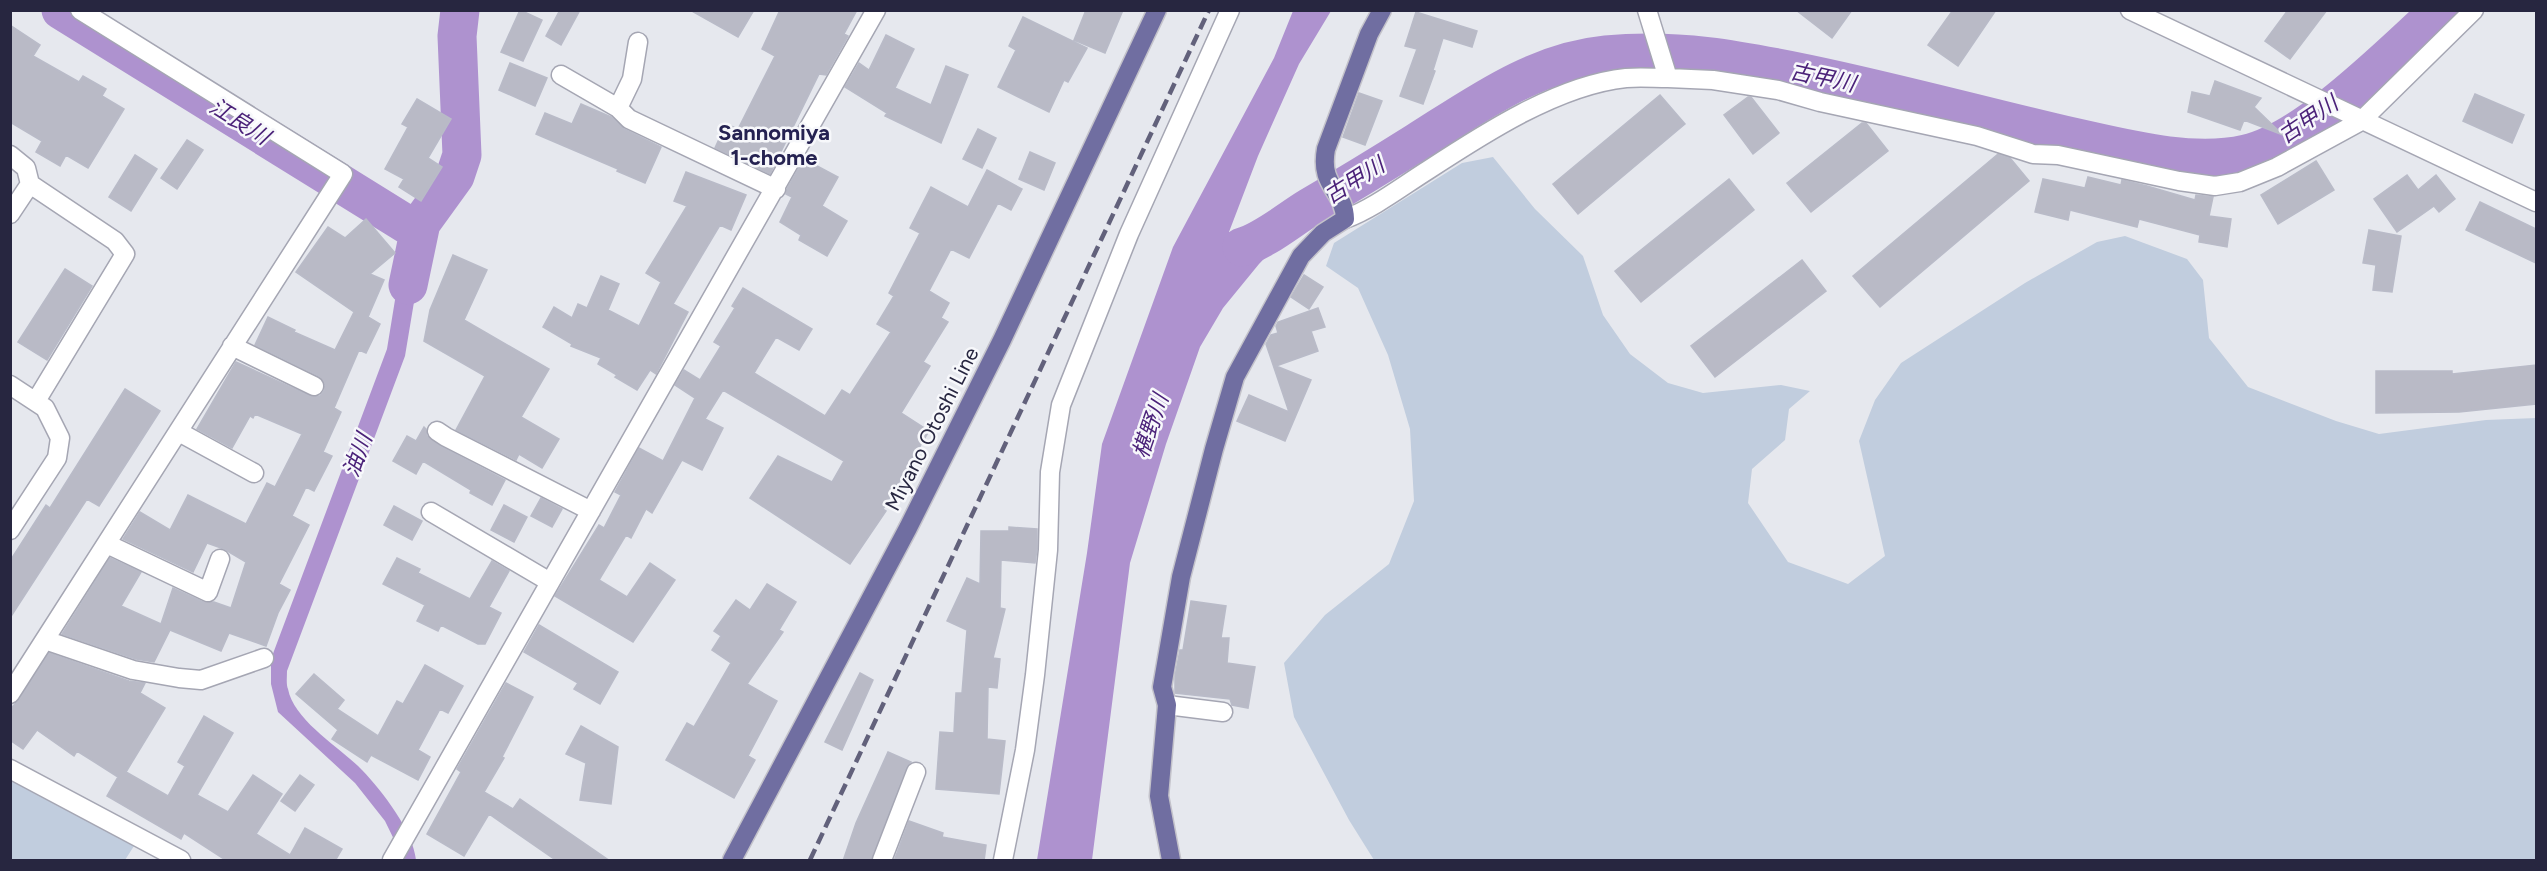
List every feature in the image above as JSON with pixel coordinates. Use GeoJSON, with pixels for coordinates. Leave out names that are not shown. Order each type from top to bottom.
{"type":"FeatureCollection","features":[{"type":"Feature","properties":{"kind":"main road","name":"Miyano Otoshi Line"},"geometry":{"type":"LineString","coordinates":[[732,861],[908,528],[1002,340],[1157,10]]}},
{"type":"Feature","properties":{"kind":"main road"},"geometry":{"type":"LineString","coordinates":[[1171,861],[1159,796],[1167,705],[1162,687],[1181,577],[1235,377],[1301,256],[1345,214],[1326,177],[1323,165],[1326,149],[1369,34],[1382,10]]}},
{"type":"Feature","properties":{"kind":"street"},"geometry":{"type":"LineString","coordinates":[[10,694],[343,174],[80,10]]}},
{"type":"Feature","properties":{"kind":"street"},"geometry":{"type":"LineString","coordinates":[[393,858],[876,10]]}},
{"type":"Feature","properties":{"kind":"street"},"geometry":{"type":"LineString","coordinates":[[1003,861],[1025,750],[1035,675],[1048,550],[1050,472],[1061,405],[1130,234],[1230,10]]}},
{"type":"Feature","properties":{"kind":"street"},"geometry":{"type":"LineString","coordinates":[[1647,10],[1666,74]]}},
{"type":"Feature","properties":{"kind":"street"},"geometry":{"type":"LineString","coordinates":[[2130,10],[2536,202]]}},
{"type":"Feature","properties":{"kind":"street"},"geometry":{"type":"LineString","coordinates":[[1345,214],[1392,194],[1482,134],[1550,100],[1597,84],[1666,74],[1778,90],[1820,102],[1977,136],[2033,154],[2058,155],[2179,181],[2215,186],[2240,182],[2277,167],[2359,120],[2474,10]]}},
{"type":"Feature","properties":{"kind":"street"},"geometry":{"type":"LineString","coordinates":[[618,108],[632,79],[638,42]]}},
{"type":"Feature","properties":{"kind":"street"},"geometry":{"type":"LineString","coordinates":[[561,75],[618,108],[629,119],[776,189]]}},
{"type":"Feature","properties":{"kind":"street"},"geometry":{"type":"LineString","coordinates":[[10,155],[26,168],[30,184],[115,241],[125,254],[50,382],[36,401]]}},
{"type":"Feature","properties":{"kind":"street"},"geometry":{"type":"LineString","coordinates":[[10,214],[30,184]]}},
{"type":"Feature","properties":{"kind":"street"},"geometry":{"type":"LineString","coordinates":[[232,346],[314,386]]}},
{"type":"Feature","properties":{"kind":"street"},"geometry":{"type":"LineString","coordinates":[[10,385],[45,408],[60,438],[57,458],[10,530]]}},
{"type":"Feature","properties":{"kind":"street"},"geometry":{"type":"LineString","coordinates":[[437,431],[591,511]]}},
{"type":"Feature","properties":{"kind":"street"},"geometry":{"type":"LineString","coordinates":[[179,432],[254,473]]}},
{"type":"Feature","properties":{"kind":"street"},"geometry":{"type":"LineString","coordinates":[[431,512],[550,582]]}},
{"type":"Feature","properties":{"kind":"street"},"geometry":{"type":"LineString","coordinates":[[107,544],[208,592],[220,559]]}},
{"type":"Feature","properties":{"kind":"street"},"geometry":{"type":"LineString","coordinates":[[45,640],[133,670],[201,680],[264,658]]}},
{"type":"Feature","properties":{"kind":"street"},"geometry":{"type":"LineString","coordinates":[[1167,705],[1223,712]]}},
{"type":"Feature","properties":{"kind":"street"},"geometry":{"type":"LineString","coordinates":[[10,769],[182,861]]}},
{"type":"Feature","properties":{"kind":"street"},"geometry":{"type":"LineString","coordinates":[[882,861],[916,772]]}},
{"type":"Feature","properties":{"kind":"shaded area"},"geometry":{"type":"Polygon","coordinates":[[[1493,157],[1535,209],[1583,256],[1603,315],[1630,354],[1668,383],[1703,393],[1781,385],[1810,391],[1789,409],[1785,440],[1752,469],[1748,503],[1788,562],[1848,584],[1885,556],[1859,441],[1875,400],[1901,363],[2025,283],[2097,242],[2125,236],[2187,259],[2203,280],[2209,338],[2248,387],[2336,421],[2379,434],[2486,420],[2536,418],[2536,860],[1374,860],[1349,820],[1294,717],[1284,663],[1325,615],[1389,564],[1414,501],[1410,429],[1388,355],[1358,288],[1326,266],[1334,243],[1462,163],[1493,157]]]}},
{"type":"Feature","properties":{"kind":"shaded area"},"geometry":{"type":"Polygon","coordinates":[[[10,776],[134,846],[125,860],[11,860],[10,776]]]}},
{"type":"Feature","properties":{"kind":"water","name":"椹野川"},"geometry":{"type":"Polygon","coordinates":[[[1293,11],[1331,11],[1299,64],[1258,156],[1229,232],[1245,241],[1280,220],[1306,222],[1282,240],[1223,308],[1200,347],[1166,444],[1130,563],[1092,860],[1037,860],[1087,553],[1102,444],[1173,247],[1274,58],[1293,11]]]}},
{"type":"Feature","properties":{"kind":"water"},"geometry":{"type":"Polygon","coordinates":[[[419,232],[422,254],[405,356],[287,671],[287,687],[299,712],[319,733],[362,770],[396,812],[414,849],[416,860],[404,860],[385,821],[355,783],[278,712],[271,684],[271,659],[387,349],[403,251],[419,232]]]}},
{"type":"Feature","properties":{"kind":"building"},"geometry":{"type":"Polygon","coordinates":[[[520,10],[542,20],[523,61],[501,52],[520,10]]]}},
{"type":"Feature","properties":{"kind":"building"},"geometry":{"type":"Polygon","coordinates":[[[560,10],[580,10],[561,45],[546,36],[560,10]]]}},
{"type":"Feature","properties":{"kind":"building"},"geometry":{"type":"Polygon","coordinates":[[[690,10],[754,10],[738,37],[690,10]]]}},
{"type":"Feature","properties":{"kind":"building"},"geometry":{"type":"Polygon","coordinates":[[[780,10],[857,10],[844,34],[848,36],[826,75],[819,74],[770,174],[715,148],[726,124],[738,129],[775,56],[762,49],[780,10]]]}},
{"type":"Feature","properties":{"kind":"building"},"geometry":{"type":"Polygon","coordinates":[[[1086,10],[1123,10],[1105,53],[1074,40],[1086,10]]]}},
{"type":"Feature","properties":{"kind":"building"},"geometry":{"type":"Polygon","coordinates":[[[1796,10],[1852,10],[1832,38],[1796,10]]]}},
{"type":"Feature","properties":{"kind":"building"},"geometry":{"type":"Polygon","coordinates":[[[1953,10],[1996,10],[1958,66],[1928,45],[1953,10]]]}},
{"type":"Feature","properties":{"kind":"building"},"geometry":{"type":"Polygon","coordinates":[[[2288,10],[2327,10],[2290,59],[2265,41],[2288,10]]]}},
{"type":"Feature","properties":{"kind":"building"},"geometry":{"type":"Polygon","coordinates":[[[1416,12],[1477,31],[1472,47],[1443,38],[1433,70],[1435,71],[1423,104],[1400,96],[1417,49],[1405,46],[1416,12]]]}},
{"type":"Feature","properties":{"kind":"building"},"geometry":{"type":"Polygon","coordinates":[[[1023,17],[1087,48],[1068,82],[1064,80],[1049,112],[998,87],[1016,50],[1009,46],[1023,17]]]}},
{"type":"Feature","properties":{"kind":"building"},"geometry":{"type":"Polygon","coordinates":[[[10,25],[40,45],[33,56],[79,82],[83,76],[106,89],[102,96],[124,109],[88,168],[66,155],[60,166],[36,152],[42,141],[10,122],[10,25]]]}},
{"type":"Feature","properties":{"kind":"building"},"geometry":{"type":"Polygon","coordinates":[[[886,35],[914,49],[895,88],[931,105],[946,66],[968,75],[941,143],[885,116],[887,113],[845,87],[859,63],[869,70],[886,35]]]}},
{"type":"Feature","properties":{"kind":"building"},"geometry":{"type":"Polygon","coordinates":[[[510,63],[547,78],[535,106],[499,90],[510,63]]]}},
{"type":"Feature","properties":{"kind":"building"},"geometry":{"type":"Polygon","coordinates":[[[2215,81],[2261,98],[2254,107],[2283,135],[2244,120],[2240,130],[2188,112],[2192,92],[2210,96],[2215,81]]]}},
{"type":"Feature","properties":{"kind":"building"},"geometry":{"type":"Polygon","coordinates":[[[1359,93],[1382,101],[1365,145],[1343,137],[1359,93]]]}},
{"type":"Feature","properties":{"kind":"building"},"geometry":{"type":"Polygon","coordinates":[[[2475,94],[2524,115],[2512,143],[2463,121],[2475,94]]]}},
{"type":"Feature","properties":{"kind":"building"},"geometry":{"type":"Polygon","coordinates":[[[1660,95],[1685,124],[1578,214],[1553,184],[1660,95]]]}},
{"type":"Feature","properties":{"kind":"building"},"geometry":{"type":"Polygon","coordinates":[[[1751,97],[1779,133],[1753,154],[1724,115],[1751,97]]]}},
{"type":"Feature","properties":{"kind":"building"},"geometry":{"type":"Polygon","coordinates":[[[417,99],[451,119],[428,158],[442,167],[421,201],[399,187],[404,179],[385,169],[408,127],[402,124],[417,99]]]}},
{"type":"Feature","properties":{"kind":"building"},"geometry":{"type":"Polygon","coordinates":[[[581,104],[611,117],[624,129],[661,147],[645,183],[536,134],[545,113],[572,124],[581,104]]]}},
{"type":"Feature","properties":{"kind":"building"},"geometry":{"type":"Polygon","coordinates":[[[1862,123],[1866,123],[1888,151],[1811,212],[1787,183],[1862,123]]]}},
{"type":"Feature","properties":{"kind":"building"},"geometry":{"type":"Polygon","coordinates":[[[978,129],[996,138],[982,168],[963,159],[978,129]]]}},
{"type":"Feature","properties":{"kind":"building"},"geometry":{"type":"Polygon","coordinates":[[[187,140],[203,150],[177,189],[161,178],[187,140]]]}},
{"type":"Feature","properties":{"kind":"building"},"geometry":{"type":"Polygon","coordinates":[[[1030,152],[1055,163],[1044,190],[1019,179],[1030,152]]]}},
{"type":"Feature","properties":{"kind":"building"},"geometry":{"type":"Polygon","coordinates":[[[1998,154],[2010,158],[2029,181],[1880,307],[1853,276],[1998,154]]]}},
{"type":"Feature","properties":{"kind":"building"},"geometry":{"type":"Polygon","coordinates":[[[135,155],[157,169],[131,211],[109,197],[135,155]]]}},
{"type":"Feature","properties":{"kind":"building"},"geometry":{"type":"Polygon","coordinates":[[[804,159],[838,177],[822,206],[847,221],[827,256],[799,240],[801,235],[780,222],[792,197],[786,194],[787,189],[804,159]]]}},
{"type":"Feature","properties":{"kind":"building"},"geometry":{"type":"Polygon","coordinates":[[[2316,161],[2334,190],[2278,224],[2261,195],[2316,161]]]}},
{"type":"Feature","properties":{"kind":"building"},"geometry":{"type":"Polygon","coordinates":[[[987,170],[1022,189],[1011,210],[998,203],[969,258],[951,249],[929,291],[949,303],[941,318],[948,322],[923,362],[930,366],[901,413],[929,431],[883,509],[886,511],[850,564],[750,498],[778,456],[832,482],[844,461],[723,390],[705,419],[723,428],[702,470],[682,460],[652,513],[646,509],[631,538],[626,535],[599,580],[627,597],[650,563],[675,580],[633,642],[555,596],[599,525],[604,528],[621,495],[615,492],[639,448],[663,461],[695,398],[675,385],[684,370],[700,380],[721,346],[714,342],[735,308],[732,306],[743,288],[812,329],[799,350],[776,337],[754,373],[825,416],[842,390],[850,395],[891,332],[877,324],[894,296],[889,293],[920,233],[910,228],[931,187],[968,207],[987,170]]]}},
{"type":"Feature","properties":{"kind":"building"},"geometry":{"type":"Polygon","coordinates":[[[686,172],[746,195],[731,230],[720,225],[673,304],[688,312],[656,374],[650,370],[637,390],[598,364],[601,358],[571,346],[572,344],[543,327],[554,307],[572,318],[578,304],[587,308],[601,276],[619,284],[608,310],[639,326],[661,282],[646,273],[687,206],[674,201],[686,172]]]}},
{"type":"Feature","properties":{"kind":"building"},"geometry":{"type":"Polygon","coordinates":[[[2407,175],[2418,190],[2436,175],[2455,199],[2439,212],[2434,206],[2397,232],[2374,199],[2407,175]]]}},
{"type":"Feature","properties":{"kind":"building"},"geometry":{"type":"Polygon","coordinates":[[[2088,177],[2121,185],[2122,180],[2195,200],[2196,195],[2213,197],[2209,216],[2231,219],[2227,247],[2199,242],[2200,235],[2139,219],[2137,227],[2070,210],[2068,220],[2035,212],[2043,179],[2085,188],[2088,177]]]}},
{"type":"Feature","properties":{"kind":"building"},"geometry":{"type":"Polygon","coordinates":[[[1729,179],[1754,210],[1641,302],[1615,271],[1729,179]]]}},
{"type":"Feature","properties":{"kind":"building"},"geometry":{"type":"Polygon","coordinates":[[[2480,202],[2536,229],[2536,263],[2466,230],[2480,202]]]}},
{"type":"Feature","properties":{"kind":"building"},"geometry":{"type":"Polygon","coordinates":[[[366,219],[395,253],[370,274],[384,280],[368,317],[380,324],[366,353],[359,350],[334,408],[341,412],[323,452],[332,456],[314,491],[306,487],[292,516],[309,525],[279,584],[290,590],[278,613],[266,646],[229,633],[221,651],[170,630],[154,662],[136,659],[62,634],[110,558],[141,572],[121,606],[161,624],[173,588],[203,602],[214,602],[231,608],[246,562],[224,549],[207,543],[193,572],[123,539],[140,512],[170,530],[188,495],[246,524],[267,483],[275,487],[302,434],[255,414],[253,418],[250,416],[232,448],[197,429],[236,362],[310,396],[320,396],[325,385],[319,376],[255,345],[268,317],[295,330],[294,332],[335,350],[354,312],[296,272],[328,227],[345,238],[366,219]]]}},
{"type":"Feature","properties":{"kind":"building"},"geometry":{"type":"Polygon","coordinates":[[[2369,230],[2401,236],[2392,292],[2373,290],[2376,265],[2363,263],[2369,230]]]}},
{"type":"Feature","properties":{"kind":"building"},"geometry":{"type":"Polygon","coordinates":[[[453,255],[487,270],[464,320],[549,369],[521,417],[559,439],[542,468],[519,454],[516,460],[456,430],[485,376],[424,341],[430,310],[453,255]]]}},
{"type":"Feature","properties":{"kind":"building"},"geometry":{"type":"Polygon","coordinates":[[[1802,260],[1826,291],[1715,377],[1691,346],[1802,260]]]}},
{"type":"Feature","properties":{"kind":"building"},"geometry":{"type":"Polygon","coordinates":[[[65,269],[92,286],[47,360],[18,342],[65,269]]]}},
{"type":"Feature","properties":{"kind":"building"},"geometry":{"type":"Polygon","coordinates":[[[1304,275],[1323,287],[1309,309],[1291,297],[1304,275]]]}},
{"type":"Feature","properties":{"kind":"building"},"geometry":{"type":"Polygon","coordinates":[[[1318,308],[1325,327],[1311,331],[1318,351],[1276,366],[1311,380],[1285,441],[1237,421],[1249,395],[1289,412],[1266,344],[1271,335],[1278,333],[1276,326],[1278,322],[1318,308]]]}},
{"type":"Feature","properties":{"kind":"building"},"geometry":{"type":"Polygon","coordinates":[[[2536,365],[2536,404],[2459,412],[2376,413],[2376,371],[2452,371],[2452,374],[2536,365]]]}},
{"type":"Feature","properties":{"kind":"building"},"geometry":{"type":"Polygon","coordinates":[[[125,389],[160,411],[99,506],[87,499],[10,618],[10,561],[46,505],[50,508],[125,389]]]}},
{"type":"Feature","properties":{"kind":"building"},"geometry":{"type":"Polygon","coordinates":[[[424,427],[427,436],[440,446],[505,480],[492,505],[423,461],[416,474],[393,461],[407,436],[416,441],[424,427]]]}},
{"type":"Feature","properties":{"kind":"building"},"geometry":{"type":"Polygon","coordinates":[[[541,498],[562,509],[552,527],[531,516],[541,498]]]}},
{"type":"Feature","properties":{"kind":"building"},"geometry":{"type":"Polygon","coordinates":[[[504,505],[527,517],[514,542],[491,530],[504,505]]]}},
{"type":"Feature","properties":{"kind":"building"},"geometry":{"type":"Polygon","coordinates":[[[394,506],[422,521],[412,540],[384,525],[394,506]]]}},
{"type":"Feature","properties":{"kind":"building"},"geometry":{"type":"Polygon","coordinates":[[[1009,527],[1037,529],[1037,549],[1035,563],[1001,560],[1000,608],[1005,609],[993,658],[1000,659],[997,688],[988,687],[987,739],[1005,741],[999,794],[936,789],[940,732],[954,733],[956,693],[962,693],[967,630],[947,621],[967,578],[980,584],[981,531],[1009,531],[1009,527]]]}},
{"type":"Feature","properties":{"kind":"building"},"geometry":{"type":"Polygon","coordinates":[[[397,558],[420,569],[418,573],[470,599],[492,561],[509,571],[489,607],[501,613],[485,644],[478,644],[441,625],[438,631],[417,621],[425,605],[383,584],[397,558]]]}},
{"type":"Feature","properties":{"kind":"building"},"geometry":{"type":"Polygon","coordinates":[[[767,584],[796,602],[779,630],[783,632],[747,684],[777,701],[748,756],[755,760],[734,798],[666,760],[687,723],[694,727],[731,663],[712,650],[721,636],[714,631],[736,600],[750,610],[767,584]]]}},
{"type":"Feature","properties":{"kind":"building"},"geometry":{"type":"Polygon","coordinates":[[[1191,601],[1226,606],[1221,638],[1229,638],[1227,663],[1255,667],[1248,708],[1232,705],[1230,699],[1175,693],[1175,676],[1180,650],[1183,650],[1191,601]]]}},
{"type":"Feature","properties":{"kind":"building"},"geometry":{"type":"Polygon","coordinates":[[[539,625],[618,672],[600,704],[574,689],[578,683],[524,652],[539,625]]]}},
{"type":"Feature","properties":{"kind":"building"},"geometry":{"type":"Polygon","coordinates":[[[49,653],[129,681],[145,683],[140,693],[165,708],[126,772],[168,796],[185,766],[178,762],[204,716],[233,733],[197,795],[228,812],[253,775],[282,794],[256,834],[290,855],[305,828],[342,849],[335,861],[227,861],[184,833],[181,839],[107,796],[118,777],[77,751],[74,756],[37,730],[23,749],[10,740],[10,709],[19,700],[49,653]]]}},
{"type":"Feature","properties":{"kind":"building"},"geometry":{"type":"Polygon","coordinates":[[[425,665],[463,686],[448,713],[440,709],[418,750],[430,757],[418,780],[371,755],[367,762],[332,739],[338,730],[296,694],[314,674],[344,700],[337,709],[378,736],[397,701],[403,704],[425,665]]]}},
{"type":"Feature","properties":{"kind":"building"},"geometry":{"type":"Polygon","coordinates":[[[860,673],[873,680],[842,750],[825,742],[860,673]]]}},
{"type":"Feature","properties":{"kind":"building"},"geometry":{"type":"Polygon","coordinates":[[[506,683],[533,697],[502,757],[504,758],[484,792],[513,809],[520,799],[610,861],[557,861],[489,814],[464,856],[427,834],[461,772],[457,769],[506,683]]]}},
{"type":"Feature","properties":{"kind":"building"},"geometry":{"type":"Polygon","coordinates":[[[581,726],[618,747],[611,804],[580,800],[586,763],[566,754],[581,726]]]}},
{"type":"Feature","properties":{"kind":"building"},"geometry":{"type":"Polygon","coordinates":[[[888,752],[911,762],[906,768],[871,861],[843,861],[856,823],[888,752]]]}},
{"type":"Feature","properties":{"kind":"building"},"geometry":{"type":"Polygon","coordinates":[[[300,775],[314,785],[295,811],[281,801],[300,775]]]}},
{"type":"Feature","properties":{"kind":"building"},"geometry":{"type":"Polygon","coordinates":[[[909,821],[943,833],[942,837],[986,845],[984,861],[894,861],[909,821]]]}},
{"type":"Feature","properties":{"kind":"waterway","name":"江良川"},"geometry":{"type":"LineString","coordinates":[[61,10],[419,232]]}},
{"type":"Feature","properties":{"kind":"waterway","name":"油川"},"geometry":{"type":"LineString","coordinates":[[408,285],[421,223],[455,176],[462,155],[457,36],[460,10]]}},
{"type":"Feature","properties":{"kind":"waterway","name":"古甲川"},"geometry":{"type":"LineString","coordinates":[[1242,247],[1268,235],[1507,87],[1554,66],[1580,59],[1606,55],[1658,53],[1732,60],[1840,81],[2131,150],[2178,157],[2224,157],[2246,154],[2270,146],[2296,132],[2322,114],[2374,71],[2440,10]]}},
{"type":"Feature","properties":{"kind":"railway"},"geometry":{"type":"LineString","coordinates":[[810,860],[1209,10]]}},
{"type":"Feature","properties":{"kind":"district","name":"Sannomiya 1-chome"},"geometry":{"type":"Point","coordinates":[774,144]}}]}
